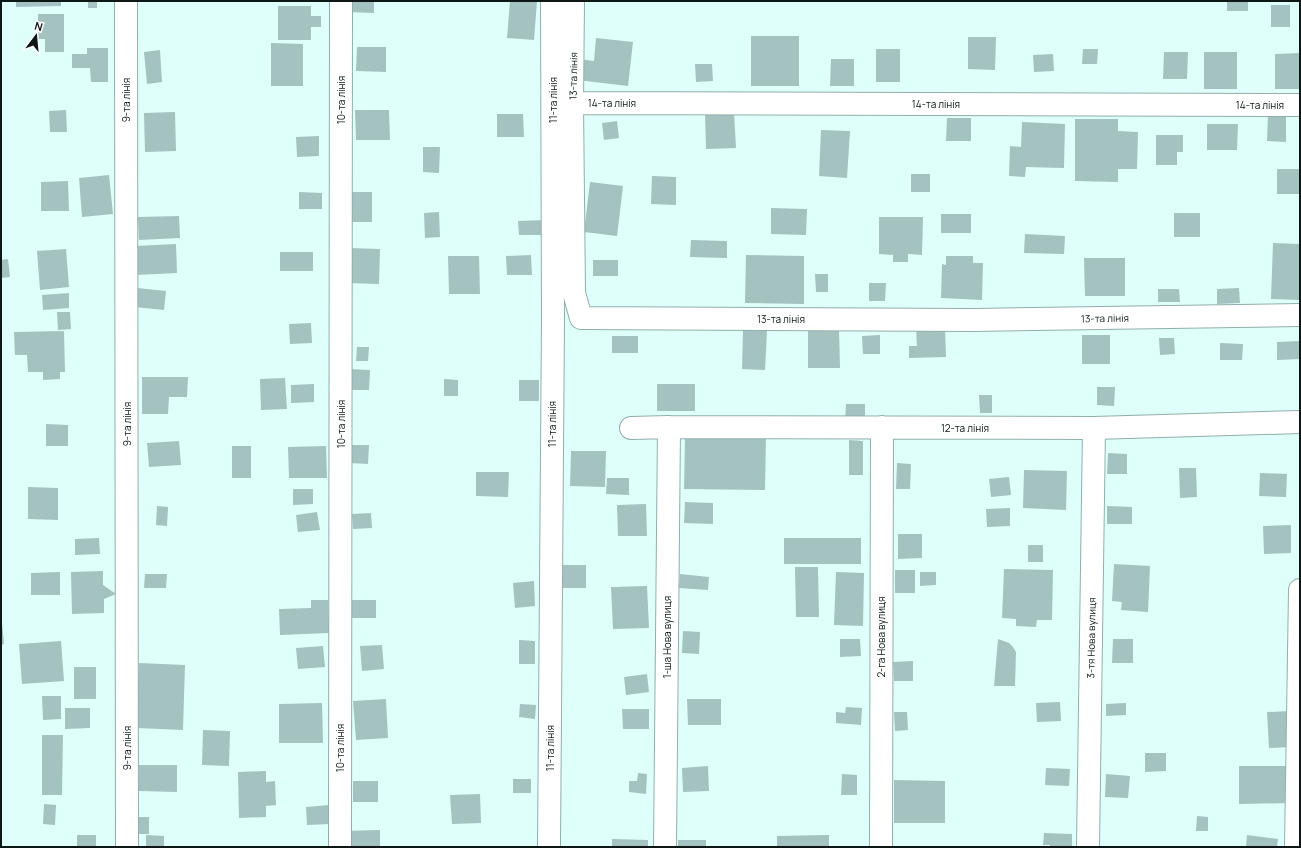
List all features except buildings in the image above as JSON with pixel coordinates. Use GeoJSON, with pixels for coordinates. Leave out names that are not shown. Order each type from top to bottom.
{"type":"FeatureCollection","features":[{"type":"Feature","properties":{"kind":"street","name":"9-та лінія"},"geometry":{"type":"LineString","coordinates":[[126,1],[127,847]]}},
{"type":"Feature","properties":{"kind":"street","name":"10-та лінія"},"geometry":{"type":"LineString","coordinates":[[340,847],[341,1]]}},
{"type":"Feature","properties":{"kind":"street","name":"11-та лінія"},"geometry":{"type":"LineString","coordinates":[[549,847],[553,319],[552,1]]}},
{"type":"Feature","properties":{"kind":"street","name":"13-та лінія"},"geometry":{"type":"LineString","coordinates":[[573,1],[572,103],[574,293],[581,318],[973,320],[1300,315]]}},
{"type":"Feature","properties":{"kind":"street","name":"14-та лінія"},"geometry":{"type":"LineString","coordinates":[[572,103],[1300,105]]}},
{"type":"Feature","properties":{"kind":"street","name":"12-та лінія"},"geometry":{"type":"LineString","coordinates":[[631,428],[1094,428],[1300,422]]}},
{"type":"Feature","properties":{"kind":"street","name":"1-ша Нова вулиця"},"geometry":{"type":"LineString","coordinates":[[666,847],[669,427]]}},
{"type":"Feature","properties":{"kind":"street","name":"2-га Нова вулиця"},"geometry":{"type":"LineString","coordinates":[[881,847],[882,427]]}},
{"type":"Feature","properties":{"kind":"street","name":"3-тя Нова вулиця"},"geometry":{"type":"LineString","coordinates":[[1088,847],[1094,428]]}},
{"type":"Feature","properties":{"kind":"street"},"geometry":{"type":"LineString","coordinates":[[1296,847],[1300,590]]}}]}
